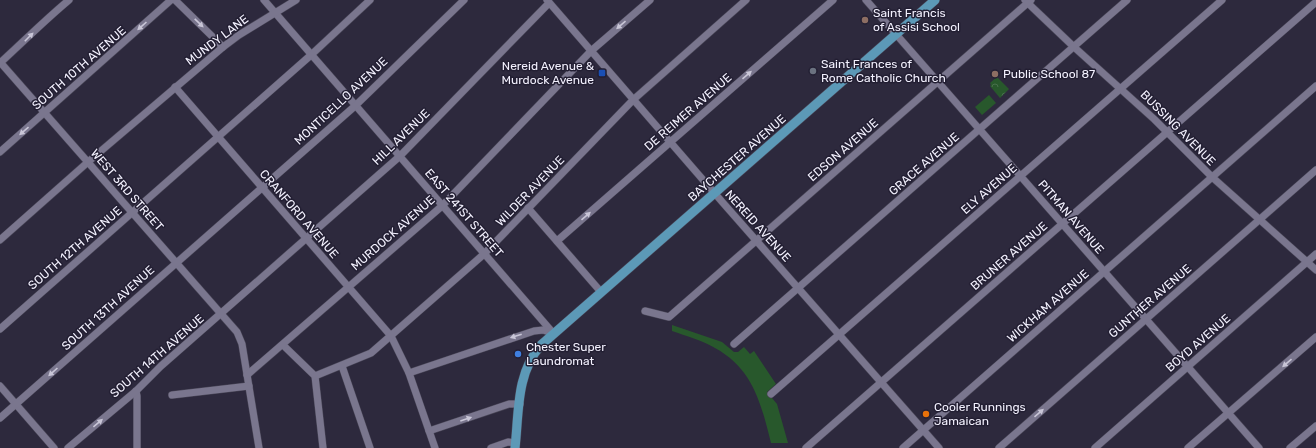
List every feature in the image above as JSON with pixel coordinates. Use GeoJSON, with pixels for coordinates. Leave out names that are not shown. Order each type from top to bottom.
{"type":"FeatureCollection","features":[{"type":"Feature","properties":{"kind":"main road","name":"BAYCHESTER AVENUE"},"geometry":{"type":"LineString","coordinates":[[554,334],[935,0]]}},
{"type":"Feature","properties":{"kind":"main road"},"geometry":{"type":"LineString","coordinates":[[516,445],[523,381],[528,366],[538,348],[554,334]]}},
{"type":"Feature","properties":{"kind":"street"},"geometry":{"type":"LineString","coordinates":[[0,63],[25,41],[49,16],[69,0]]}},
{"type":"Feature","properties":{"kind":"street","name":"SOUTH 10TH AVENUE"},"geometry":{"type":"LineString","coordinates":[[0,152],[171,0]]}},
{"type":"Feature","properties":{"kind":"street"},"geometry":{"type":"LineString","coordinates":[[175,0],[223,47]]}},
{"type":"Feature","properties":{"kind":"street","name":"EAST 241ST STREET"},"geometry":{"type":"LineString","coordinates":[[264,0],[554,334]]}},
{"type":"Feature","properties":{"kind":"street","name":"MUNDY LANE"},"geometry":{"type":"LineString","coordinates":[[0,240],[88,162],[223,47],[239,35],[296,0]]}},
{"type":"Feature","properties":{"kind":"street","name":"SOUTH 12TH AVENUE"},"geometry":{"type":"LineString","coordinates":[[0,329],[312,55],[370,0]]}},
{"type":"Feature","properties":{"kind":"street","name":"MONTICELLO AVENUE"},"geometry":{"type":"LineString","coordinates":[[231,216],[356,106],[464,0]]}},
{"type":"Feature","properties":{"kind":"street","name":"MURDOCK AVENUE"},"geometry":{"type":"LineString","coordinates":[[247,375],[442,206],[591,51],[650,0]]}},
{"type":"Feature","properties":{"kind":"street","name":"WILDER AVENUE"},"geometry":{"type":"LineString","coordinates":[[315,376],[371,353],[391,336],[484,254],[633,100],[746,0]]}},
{"type":"Feature","properties":{"kind":"street","name":"DE REIMER AVENUE"},"geometry":{"type":"LineString","coordinates":[[557,241],[833,0]]}},
{"type":"Feature","properties":{"kind":"street","name":"PITMAN AVENUE"},"geometry":{"type":"LineString","coordinates":[[866,0],[1259,448]]}},
{"type":"Feature","properties":{"kind":"street","name":"GRACE AVENUE"},"geometry":{"type":"LineString","coordinates":[[734,344],[1127,0]]}},
{"type":"Feature","properties":{"kind":"street","name":"ELY AVENUE"},"geometry":{"type":"LineString","coordinates":[[770,394],[840,335],[1222,0]]}},
{"type":"Feature","properties":{"kind":"street","name":"BUSSING AVENUE"},"geometry":{"type":"LineString","coordinates":[[1028,1],[1074,47],[1168,132],[1212,177],[1316,270]]}},
{"type":"Feature","properties":{"kind":"street","name":"EDSON AVENUE"},"geometry":{"type":"LineString","coordinates":[[645,311],[669,317],[938,82],[1028,1]]}},
{"type":"Feature","properties":{"kind":"street","name":"NEREID AVENUE"},"geometry":{"type":"LineString","coordinates":[[548,2],[939,448]]}},
{"type":"Feature","properties":{"kind":"street","name":"HILL AVENUE"},"geometry":{"type":"LineString","coordinates":[[261,279],[400,156],[548,2]]}},
{"type":"Feature","properties":{"kind":"street","name":"BRUNER AVENUE"},"geometry":{"type":"LineString","coordinates":[[806,448],[1316,2]]}},
{"type":"Feature","properties":{"kind":"street","name":"WEST 3RD STREET"},"geometry":{"type":"LineString","coordinates":[[0,63],[237,332],[242,344],[247,375]]}},
{"type":"Feature","properties":{"kind":"street","name":"WICKHAM AVENUE"},"geometry":{"type":"LineString","coordinates":[[903,448],[1316,86]]}},
{"type":"Feature","properties":{"kind":"street","name":"CRANFORD AVENUE"},"geometry":{"type":"LineString","coordinates":[[175,87],[391,336],[409,373],[435,448]]}},
{"type":"Feature","properties":{"kind":"street","name":"GUNTHER AVENUE"},"geometry":{"type":"LineString","coordinates":[[999,448],[1316,170]]}},
{"type":"Feature","properties":{"kind":"street"},"geometry":{"type":"LineString","coordinates":[[528,208],[601,292]]}},
{"type":"Feature","properties":{"kind":"street","name":"SOUTH 13TH AVENUE"},"geometry":{"type":"LineString","coordinates":[[0,418],[176,262],[231,216]]}},
{"type":"Feature","properties":{"kind":"street","name":"BOYD AVENUE"},"geometry":{"type":"LineString","coordinates":[[1095,448],[1316,254]]}},
{"type":"Feature","properties":{"kind":"street","name":"SOUTH 14TH AVENUE"},"geometry":{"type":"LineString","coordinates":[[68,448],[136,391],[161,366],[261,279]]}},
{"type":"Feature","properties":{"kind":"street"},"geometry":{"type":"LineString","coordinates":[[409,373],[534,331],[543,330],[554,334]]}},
{"type":"Feature","properties":{"kind":"street"},"geometry":{"type":"LineString","coordinates":[[1188,448],[1316,337]]}},
{"type":"Feature","properties":{"kind":"street"},"geometry":{"type":"LineString","coordinates":[[283,345],[315,376],[323,448]]}},
{"type":"Feature","properties":{"kind":"street"},"geometry":{"type":"LineString","coordinates":[[342,366],[370,448]]}},
{"type":"Feature","properties":{"kind":"street"},"geometry":{"type":"LineString","coordinates":[[247,375],[259,448]]}},
{"type":"Feature","properties":{"kind":"street"},"geometry":{"type":"LineString","coordinates":[[0,386],[54,448]]}},
{"type":"Feature","properties":{"kind":"street"},"geometry":{"type":"LineString","coordinates":[[172,395],[249,386]]}},
{"type":"Feature","properties":{"kind":"street"},"geometry":{"type":"LineString","coordinates":[[136,391],[137,448]]}},
{"type":"Feature","properties":{"kind":"street"},"geometry":{"type":"LineString","coordinates":[[429,431],[509,404],[520,404]]}},
{"type":"Feature","properties":{"kind":"street"},"geometry":{"type":"LineString","coordinates":[[1290,448],[1298,445],[1316,426]]}},
{"type":"Feature","properties":{"kind":"street"},"geometry":{"type":"LineString","coordinates":[[491,448],[508,442],[516,445]]}},
{"type":"Feature","properties":{"kind":"green space"},"geometry":{"type":"Polygon","coordinates":[[[998,76],[998,78],[1009,89],[1000,98],[990,86],[990,83],[998,76]]]}},
{"type":"Feature","properties":{"kind":"green space"},"geometry":{"type":"Polygon","coordinates":[[[989,95],[996,103],[982,115],[975,107],[989,95]]]}},
{"type":"Feature","properties":{"kind":"green space"},"geometry":{"type":"Polygon","coordinates":[[[672,325],[722,342],[734,352],[738,352],[744,347],[750,354],[754,351],[776,384],[767,392],[777,404],[788,443],[771,443],[754,388],[738,366],[728,356],[710,345],[672,331],[672,325]]]}},
{"type":"Feature","properties":{"kind":"place","name":"Saint Francis of Assisi School"},"geometry":{"type":"Point","coordinates":[865,20]}},
{"type":"Feature","properties":{"kind":"place","name":"Saint Frances of Rome Catholic Church"},"geometry":{"type":"Point","coordinates":[813,71]}},
{"type":"Feature","properties":{"kind":"place","name":"Nereid Avenue & Murdock Avenue"},"geometry":{"type":"Point","coordinates":[602,73]}},
{"type":"Feature","properties":{"kind":"place","name":"Public School 87"},"geometry":{"type":"Point","coordinates":[995,74]}},
{"type":"Feature","properties":{"kind":"place","name":"Chester Super Laundromat"},"geometry":{"type":"Point","coordinates":[518,354]}},
{"type":"Feature","properties":{"kind":"place","name":"Cooler Runnings Jamaican"},"geometry":{"type":"Point","coordinates":[926,414]}}]}
